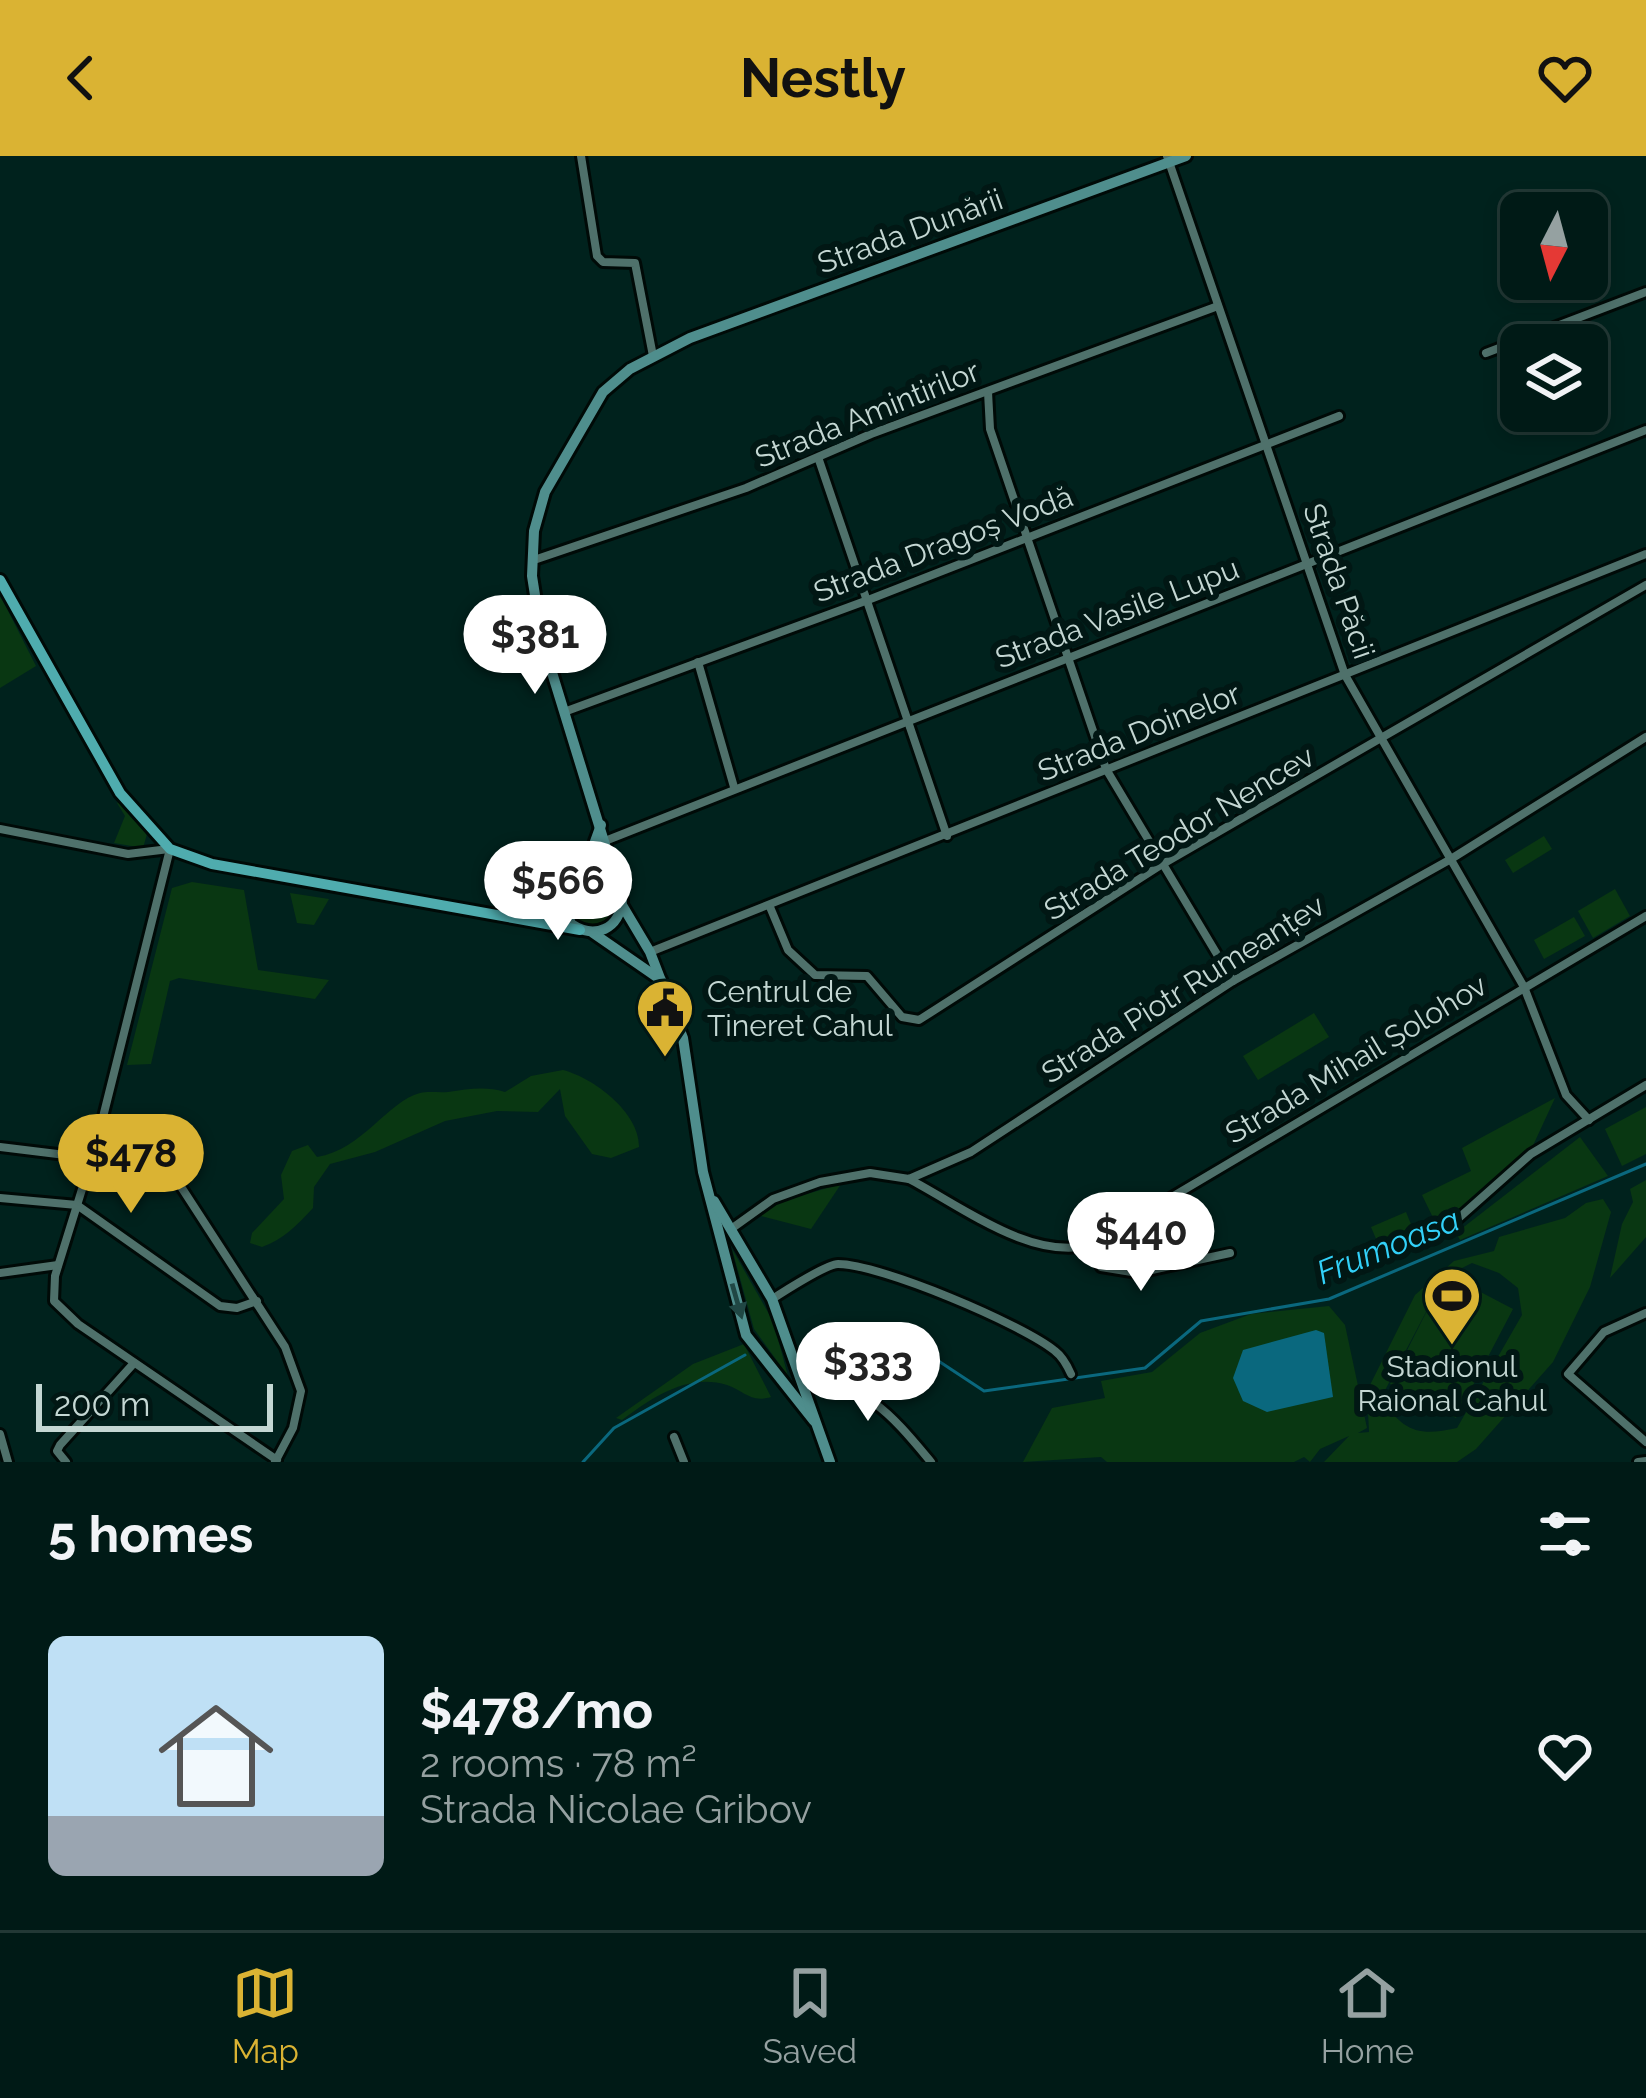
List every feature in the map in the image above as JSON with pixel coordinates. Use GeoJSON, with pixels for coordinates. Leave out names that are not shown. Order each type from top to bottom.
{"type":"FeatureCollection","features":[{"type":"Feature","properties":{"kind":"main road","name":"Strada Dunării"},"geometry":{"type":"LineString","coordinates":[[611,881],[602,822],[537,617],[532,561],[545,492],[604,392],[652,356],[1186,156]]}},
{"type":"Feature","properties":{"kind":"main road"},"geometry":{"type":"LineString","coordinates":[[0,580],[103,765],[170,849],[212,864],[585,931],[612,925],[622,904]]}},
{"type":"Feature","properties":{"kind":"main road"},"geometry":{"type":"LineString","coordinates":[[602,822],[583,875],[569,885],[563,901],[568,920],[664,982]]}},
{"type":"Feature","properties":{"kind":"main road"},"geometry":{"type":"LineString","coordinates":[[583,875],[611,881],[664,982],[687,1054],[707,1188],[746,1335],[814,1421]]}},
{"type":"Feature","properties":{"kind":"main road"},"geometry":{"type":"LineString","coordinates":[[514,918],[563,901]]}},
{"type":"Feature","properties":{"kind":"main road"},"geometry":{"type":"LineString","coordinates":[[707,1188],[772,1299],[830,1462]]}},
{"type":"Feature","properties":{"kind":"main road"},"geometry":{"type":"LineString","coordinates":[[723,1253],[728,1245],[742,1248]]}},
{"type":"Feature","properties":{"kind":"main road"},"geometry":{"type":"LineString","coordinates":[[784,1380],[800,1377]]}},
{"type":"Feature","properties":{"kind":"street"},"geometry":{"type":"LineString","coordinates":[[581,156],[597,256],[603,262],[635,263],[652,356]]}},
{"type":"Feature","properties":{"kind":"street","name":"Strada Păcii"},"geometry":{"type":"LineString","coordinates":[[1168,159],[1345,675],[1524,987],[1566,1095],[1589,1120]]}},
{"type":"Feature","properties":{"kind":"street"},"geometry":{"type":"LineString","coordinates":[[1486,353],[1646,292]]}},
{"type":"Feature","properties":{"kind":"street","name":"Strada Amintirilor"},"geometry":{"type":"LineString","coordinates":[[532,561],[819,460],[1218,306]]}},
{"type":"Feature","properties":{"kind":"street"},"geometry":{"type":"LineString","coordinates":[[988,391],[990,429],[1106,769],[1233,981]]}},
{"type":"Feature","properties":{"kind":"street","name":"Strada Dragoș Vodă"},"geometry":{"type":"LineString","coordinates":[[564,712],[868,600],[1339,416]]}},
{"type":"Feature","properties":{"kind":"street","name":"Strada Vasile Lupu"},"geometry":{"type":"LineString","coordinates":[[605,841],[907,717],[1307,567],[1646,430]]}},
{"type":"Feature","properties":{"kind":"street"},"geometry":{"type":"LineString","coordinates":[[819,460],[947,836]]}},
{"type":"Feature","properties":{"kind":"street","name":"Strada Doinelor"},"geometry":{"type":"LineString","coordinates":[[650,952],[1646,554]]}},
{"type":"Feature","properties":{"kind":"street","name":"Strada Teodor Nencev"},"geometry":{"type":"LineString","coordinates":[[770,907],[788,950],[814,974],[868,976],[902,1017],[914,1021],[1162,865],[1646,585]]}},
{"type":"Feature","properties":{"kind":"street"},"geometry":{"type":"LineString","coordinates":[[698,662],[734,788]]}},
{"type":"Feature","properties":{"kind":"street","name":"Strada Piotr Rumeanțev"},"geometry":{"type":"LineString","coordinates":[[730,1230],[773,1199],[820,1182],[870,1173],[909,1179],[971,1152],[1233,981],[1451,859],[1646,737]]}},
{"type":"Feature","properties":{"kind":"street"},"geometry":{"type":"LineString","coordinates":[[0,829],[128,854],[170,849],[97,1142],[52,1290],[62,1312],[276,1461],[293,1428],[301,1391],[292,1361],[176,1179],[156,1165],[97,1142]]}},
{"type":"Feature","properties":{"kind":"street","name":"Strada Mihail Șolohov"},"geometry":{"type":"LineString","coordinates":[[1090,1245],[1646,916]]}},
{"type":"Feature","properties":{"kind":"street"},"geometry":{"type":"LineString","coordinates":[[1452,1224],[1531,1154],[1646,1085]]}},
{"type":"Feature","properties":{"kind":"street"},"geometry":{"type":"LineString","coordinates":[[0,1147],[90,1157]]}},
{"type":"Feature","properties":{"kind":"street"},"geometry":{"type":"LineString","coordinates":[[909,1179],[1046,1247],[1072,1251],[1090,1245],[1101,1267],[1122,1272],[1230,1253]]}},
{"type":"Feature","properties":{"kind":"street"},"geometry":{"type":"LineString","coordinates":[[0,1198],[77,1205],[220,1306],[237,1308],[257,1301]]}},
{"type":"Feature","properties":{"kind":"street"},"geometry":{"type":"LineString","coordinates":[[0,1274],[60,1265]]}},
{"type":"Feature","properties":{"kind":"street"},"geometry":{"type":"LineString","coordinates":[[772,1299],[827,1266],[873,1271],[913,1282],[1037,1340],[1061,1356],[1071,1374]]}},
{"type":"Feature","properties":{"kind":"street"},"geometry":{"type":"LineString","coordinates":[[1646,1313],[1604,1332],[1568,1374],[1646,1442]]}},
{"type":"Feature","properties":{"kind":"street"},"geometry":{"type":"LineString","coordinates":[[66,1462],[57,1451],[134,1363]]}},
{"type":"Feature","properties":{"kind":"street"},"geometry":{"type":"LineString","coordinates":[[800,1377],[825,1381],[878,1403],[932,1462]]}},
{"type":"Feature","properties":{"kind":"street"},"geometry":{"type":"LineString","coordinates":[[0,1434],[8,1462]]}},
{"type":"Feature","properties":{"kind":"street"},"geometry":{"type":"LineString","coordinates":[[674,1437],[684,1462]]}},
{"type":"Feature","properties":{"kind":"green space"},"geometry":{"type":"Polygon","coordinates":[[[0,595],[36,666],[0,688],[0,595]]]}},
{"type":"Feature","properties":{"kind":"green space"},"geometry":{"type":"Polygon","coordinates":[[[121,800],[147,834],[143,848],[114,843],[125,816],[117,803],[121,800]]]}},
{"type":"Feature","properties":{"kind":"green space"},"geometry":{"type":"Polygon","coordinates":[[[1544,836],[1552,849],[1513,873],[1505,860],[1544,836]]]}},
{"type":"Feature","properties":{"kind":"green space"},"geometry":{"type":"Polygon","coordinates":[[[192,882],[244,890],[258,970],[329,980],[315,999],[179,978],[170,981],[151,1064],[127,1065],[172,888],[192,882]]]}},
{"type":"Feature","properties":{"kind":"green space"},"geometry":{"type":"Polygon","coordinates":[[[592,883],[607,889],[613,904],[607,919],[592,925],[577,919],[571,904],[577,889],[592,883]]]}},
{"type":"Feature","properties":{"kind":"green space"},"geometry":{"type":"Polygon","coordinates":[[[1615,889],[1630,916],[1593,938],[1578,911],[1615,889]]]}},
{"type":"Feature","properties":{"kind":"green space"},"geometry":{"type":"Polygon","coordinates":[[[290,893],[329,899],[314,925],[297,923],[290,893]]]}},
{"type":"Feature","properties":{"kind":"green space"},"geometry":{"type":"Polygon","coordinates":[[[1574,917],[1585,936],[1544,959],[1534,940],[1574,917]]]}},
{"type":"Feature","properties":{"kind":"green space"},"geometry":{"type":"Polygon","coordinates":[[[1314,1013],[1329,1037],[1258,1080],[1243,1056],[1314,1013]]]}},
{"type":"Feature","properties":{"kind":"green space"},"geometry":{"type":"Polygon","coordinates":[[[563,1070],[588,1081],[624,1110],[639,1147],[611,1158],[592,1154],[565,1116],[560,1089],[538,1112],[497,1111],[445,1121],[375,1152],[330,1164],[314,1187],[313,1208],[301,1220],[270,1244],[250,1243],[252,1233],[284,1199],[281,1175],[292,1151],[308,1145],[317,1157],[333,1153],[420,1093],[505,1092],[531,1076],[563,1070]]]}},
{"type":"Feature","properties":{"kind":"green space"},"geometry":{"type":"Polygon","coordinates":[[[1555,1098],[1530,1152],[1440,1232],[1422,1195],[1471,1171],[1462,1148],[1555,1098]]]}},
{"type":"Feature","properties":{"kind":"green space"},"geometry":{"type":"Polygon","coordinates":[[[1646,1107],[1646,1154],[1622,1166],[1605,1129],[1646,1107]]]}},
{"type":"Feature","properties":{"kind":"green space"},"geometry":{"type":"Polygon","coordinates":[[[1580,1137],[1608,1176],[1460,1240],[1456,1233],[1580,1137]]]}},
{"type":"Feature","properties":{"kind":"green space"},"geometry":{"type":"Polygon","coordinates":[[[1646,1180],[1646,1237],[1610,1278],[1622,1224],[1633,1202],[1630,1189],[1646,1180]]]}},
{"type":"Feature","properties":{"kind":"green space"},"geometry":{"type":"Polygon","coordinates":[[[841,1184],[811,1229],[757,1215],[776,1203],[841,1184]]]}},
{"type":"Feature","properties":{"kind":"green space"},"geometry":{"type":"Polygon","coordinates":[[[1603,1199],[1611,1212],[1590,1287],[1553,1362],[1476,1449],[1457,1462],[1324,1462],[1349,1436],[1320,1449],[1310,1462],[1304,1457],[1294,1462],[1107,1462],[1101,1457],[1023,1462],[1052,1408],[1105,1398],[1101,1381],[1152,1372],[1200,1333],[1251,1314],[1329,1306],[1345,1325],[1367,1428],[1358,1433],[1369,1432],[1367,1391],[1415,1295],[1454,1261],[1494,1251],[1499,1237],[1565,1218],[1586,1203],[1603,1199]],[[1472,1263],[1448,1275],[1513,1309],[1456,1418],[1390,1384],[1439,1287],[1381,1398],[1404,1424],[1432,1432],[1457,1428],[1522,1315],[1518,1288],[1499,1273],[1472,1263]]]}},
{"type":"Feature","properties":{"kind":"green space"},"geometry":{"type":"Polygon","coordinates":[[[1406,1212],[1415,1234],[1380,1248],[1371,1227],[1406,1212]]]}},
{"type":"Feature","properties":{"kind":"green space"},"geometry":{"type":"Polygon","coordinates":[[[732,1249],[773,1321],[788,1376],[754,1329],[732,1249]]]}},
{"type":"Feature","properties":{"kind":"green space"},"geometry":{"type":"Polygon","coordinates":[[[744,1344],[771,1397],[748,1396],[727,1385],[698,1382],[659,1396],[622,1420],[616,1418],[693,1364],[744,1344]]]}},
{"type":"Feature","properties":{"kind":"water"},"geometry":{"type":"Polygon","coordinates":[[[1316,1330],[1324,1333],[1333,1397],[1267,1412],[1243,1401],[1233,1378],[1243,1350],[1316,1330]]]}},
{"type":"Feature","properties":{"kind":"waterway","name":"Frumoasa"},"geometry":{"type":"LineString","coordinates":[[811,1338],[896,1333],[984,1391],[1145,1368],[1201,1321],[1329,1299],[1646,1164]]}},
{"type":"Feature","properties":{"kind":"waterway","name":"Frumoasa"},"geometry":{"type":"LineString","coordinates":[[583,1462],[614,1428],[745,1355]]}},
{"type":"Feature","properties":{"kind":"place","name":"Centrul de Tineret Cahul"},"geometry":{"type":"Point","coordinates":[665,1059]}},
{"type":"Feature","properties":{"kind":"place","name":"Stadionul Raional Cahul"},"geometry":{"type":"Point","coordinates":[1452,1347]}}]}
